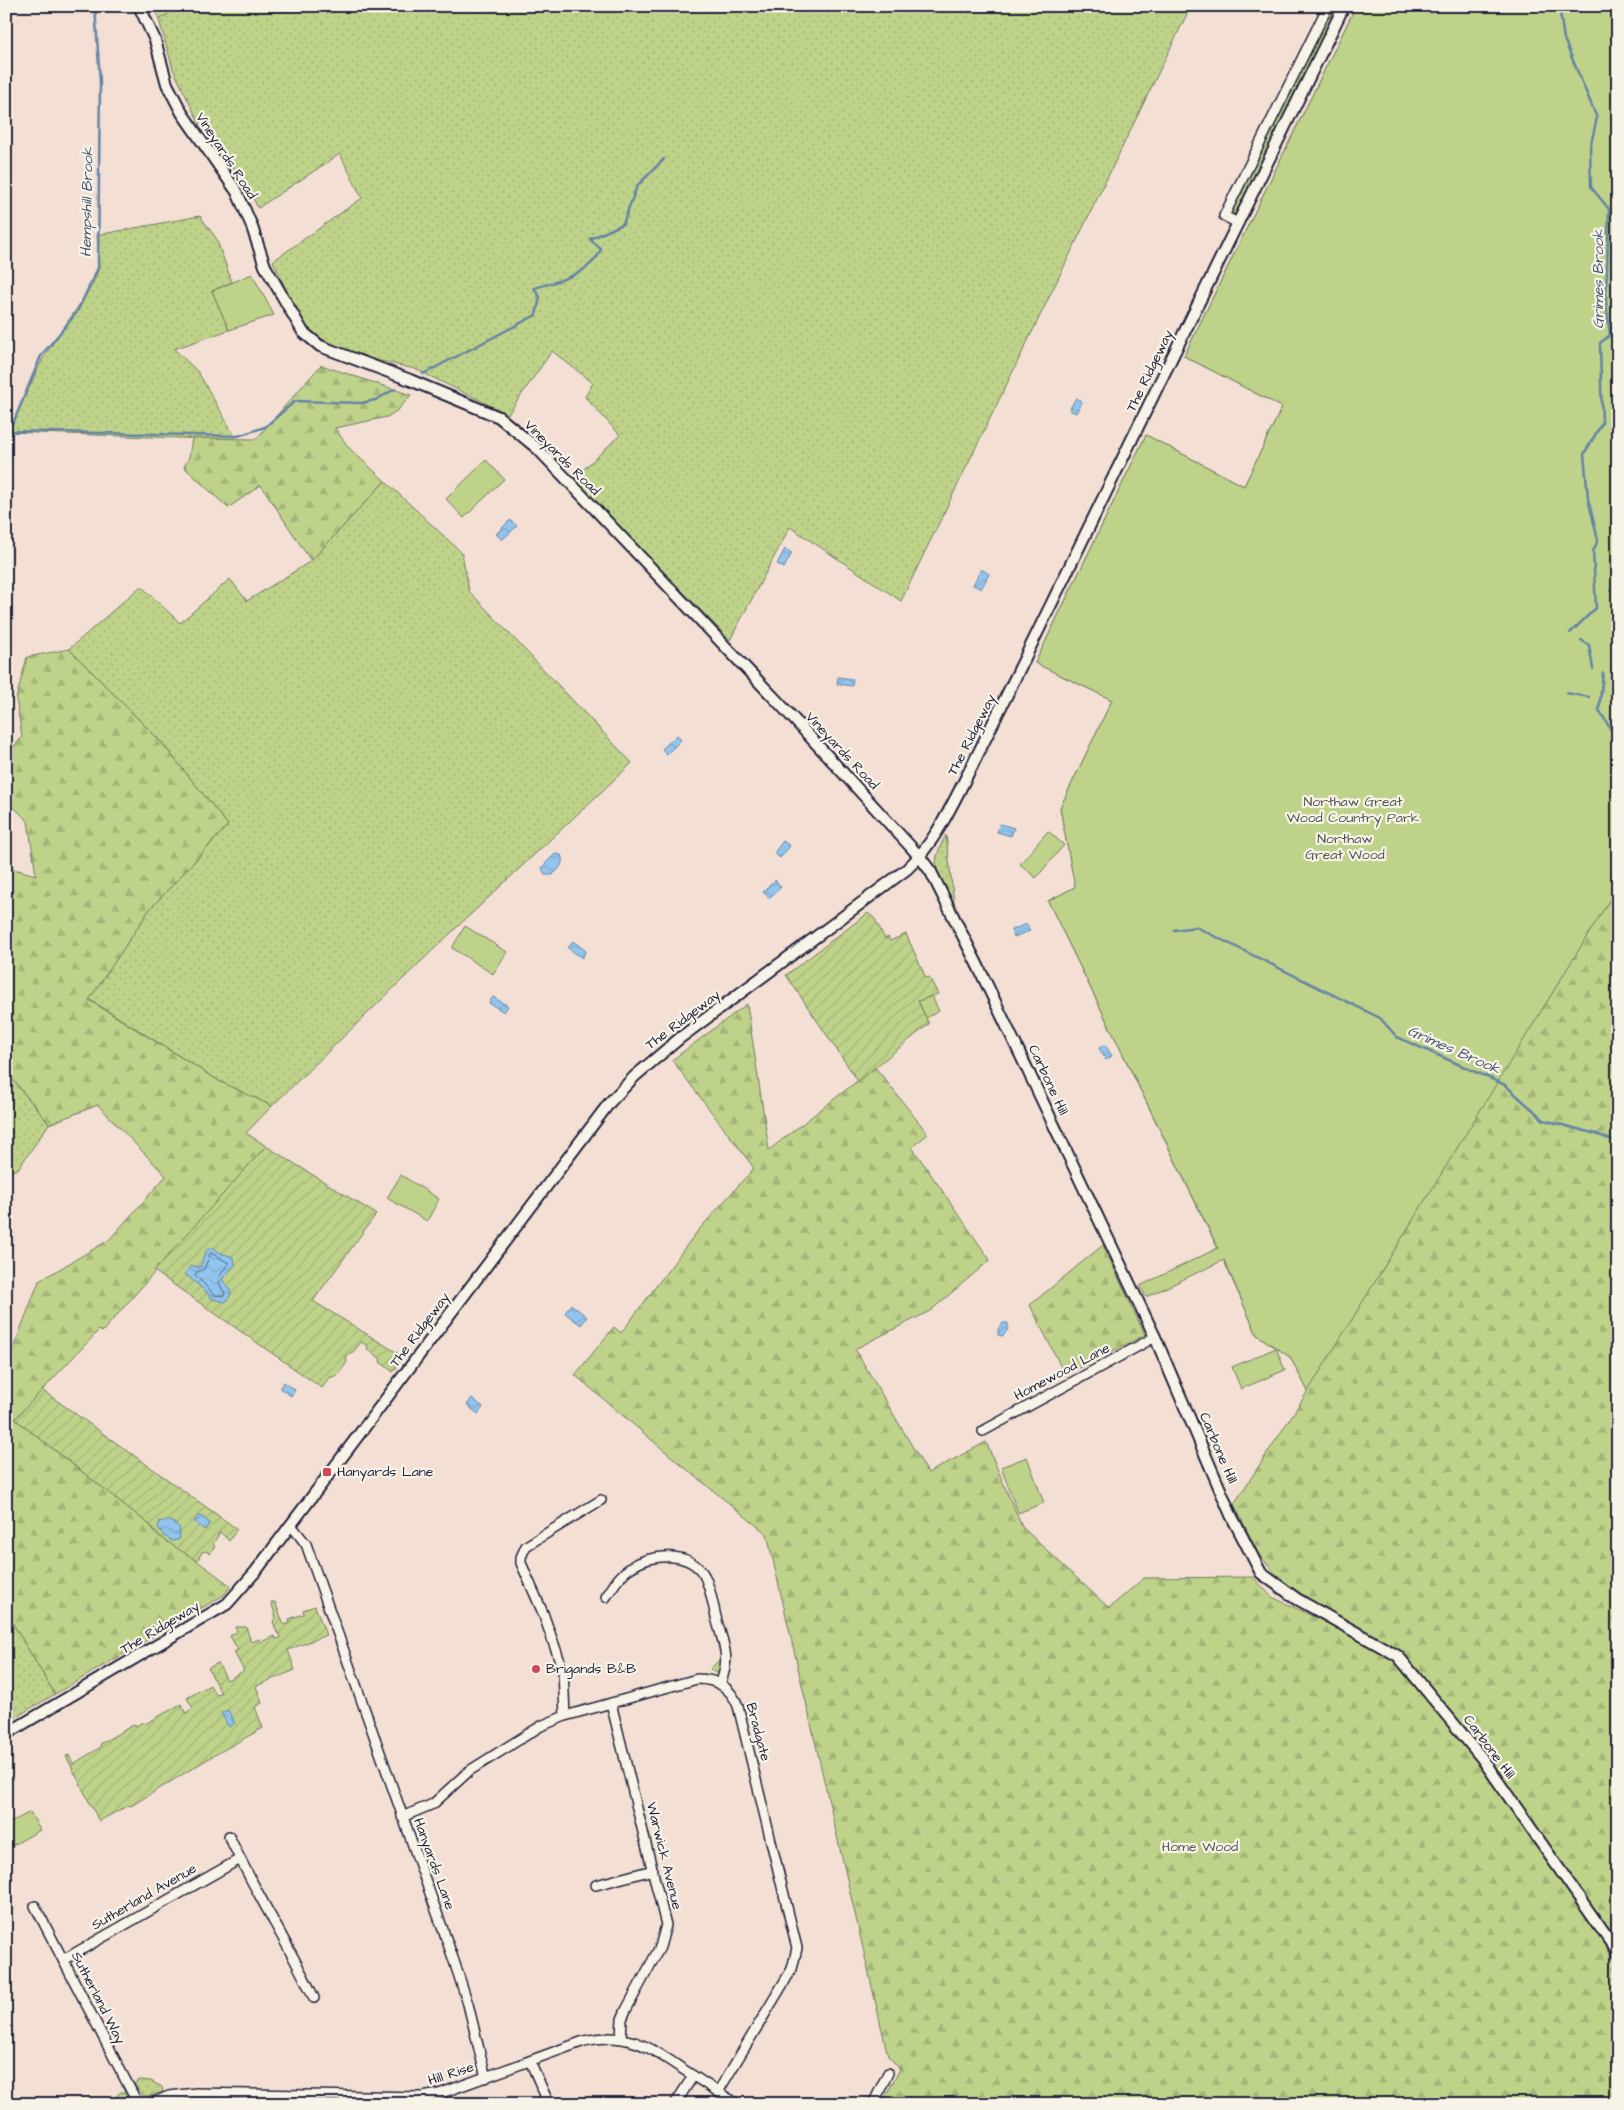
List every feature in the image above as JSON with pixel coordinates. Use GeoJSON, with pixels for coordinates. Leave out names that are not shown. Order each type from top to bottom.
{"type":"FeatureCollection","features":[{"type":"Feature","properties":{"kind":"street","name":"Vineyards Road"},"geometry":{"type":"LineString","coordinates":[[139,6],[155,40],[168,84],[182,113],[198,140],[237,192],[251,224],[265,266],[303,332],[320,346],[410,380],[499,417],[538,449],[666,587],[780,704],[920,857]]}},
{"type":"Feature","properties":{"kind":"street"},"geometry":{"type":"LineString","coordinates":[[1238,223],[1224,216],[1328,6]]}},
{"type":"Feature","properties":{"kind":"street","name":"The Ridgeway"},"geometry":{"type":"LineString","coordinates":[[6,1734],[227,1604],[244,1586],[291,1525],[610,1102],[635,1076],[680,1038],[907,869],[932,842],[972,766],[1344,6]]}},
{"type":"Feature","properties":{"kind":"street","name":"Carbone Hill"},"geometry":{"type":"LineString","coordinates":[[920,857],[931,872],[978,966],[1155,1337],[1231,1515],[1261,1573],[1297,1599],[1398,1656],[1481,1757],[1618,1953]]}},
{"type":"Feature","properties":{"kind":"street","name":"Homewood Lane"},"geometry":{"type":"LineString","coordinates":[[983,1431],[1155,1337]]}},
{"type":"Feature","properties":{"kind":"street"},"geometry":{"type":"LineString","coordinates":[[565,1716],[563,1670],[543,1613],[521,1563],[521,1557],[526,1546],[601,1500]]}},
{"type":"Feature","properties":{"kind":"street","name":"Hanyards Lane"},"geometry":{"type":"LineString","coordinates":[[291,1525],[306,1544],[468,2004],[486,2078]]}},
{"type":"Feature","properties":{"kind":"street"},"geometry":{"type":"LineString","coordinates":[[402,1817],[433,1804],[469,1771],[541,1726],[565,1716],[697,1679],[713,1680],[720,1684],[727,1658],[704,1576],[691,1562],[660,1556],[640,1562],[620,1576],[606,1597]]}},
{"type":"Feature","properties":{"kind":"street","name":"Bradgate"},"geometry":{"type":"LineString","coordinates":[[718,2092],[792,1968],[797,1948],[738,1706],[730,1692],[720,1684]]}},
{"type":"Feature","properties":{"kind":"street","name":"Warwick Avenue"},"geometry":{"type":"LineString","coordinates":[[611,1703],[665,1916],[665,1932],[660,1947],[622,2019],[621,2038]]}},
{"type":"Feature","properties":{"kind":"street"},"geometry":{"type":"LineString","coordinates":[[229,1836],[254,1888],[284,1936],[314,1998]]}},
{"type":"Feature","properties":{"kind":"street","name":"Sutherland Avenue"},"geometry":{"type":"LineString","coordinates":[[63,1960],[240,1859]]}},
{"type":"Feature","properties":{"kind":"street"},"geometry":{"type":"LineString","coordinates":[[596,1886],[652,1870]]}},
{"type":"Feature","properties":{"kind":"street","name":"Sutherland Way"},"geometry":{"type":"LineString","coordinates":[[34,1906],[138,2104]]}},
{"type":"Feature","properties":{"kind":"street","name":"Hill Rise"},"geometry":{"type":"LineString","coordinates":[[150,2104],[169,2096],[196,2093],[423,2097],[440,2099],[530,2061],[590,2040],[605,2037],[621,2038],[650,2048],[737,2104]]}},
{"type":"Feature","properties":{"kind":"street"},"geometry":{"type":"LineString","coordinates":[[530,2061],[549,2104]]}},
{"type":"Feature","properties":{"kind":"street"},"geometry":{"type":"LineString","coordinates":[[873,2104],[888,2073]]}},
{"type":"Feature","properties":{"kind":"street"},"geometry":{"type":"LineString","coordinates":[[675,2104],[693,2076]]}},
{"type":"Feature","properties":{"kind":"green space"},"geometry":{"type":"Polygon","coordinates":[[[154,6],[179,6],[159,20],[154,6]]]}},
{"type":"Feature","properties":{"kind":"green space"},"geometry":{"type":"Polygon","coordinates":[[[179,6],[1191,6],[901,601],[790,527],[730,640],[572,480],[620,435],[585,397],[593,383],[552,351],[508,414],[415,369],[350,354],[313,334],[297,314],[273,261],[362,198],[340,154],[258,208],[245,182],[200,125],[173,69],[159,20],[179,6]]]}},
{"type":"Feature","properties":{"kind":"green space"},"geometry":{"type":"Polygon","coordinates":[[[1332,6],[1341,6],[1240,211],[1233,214],[1233,207],[1332,6]]]}},
{"type":"Feature","properties":{"kind":"green space","name":"Northaw Great Wood"},"geometry":{"type":"Polygon","coordinates":[[[1356,6],[1618,6],[1618,2104],[881,2104],[900,2069],[888,2056],[767,1534],[575,1375],[614,1327],[621,1333],[696,1233],[754,1168],[672,1060],[747,1004],[769,1150],[875,1067],[928,1134],[912,1147],[990,1260],[930,1311],[855,1349],[928,1473],[986,1442],[1022,1527],[1109,1608],[1144,1578],[1253,1577],[1272,1597],[1393,1654],[1282,1581],[1259,1555],[1234,1504],[1308,1391],[1290,1357],[1257,1335],[1223,1259],[1048,901],[1075,887],[1060,808],[1112,700],[1035,663],[1146,435],[1244,486],[1282,407],[1184,356],[1356,6]]]}},
{"type":"Feature","properties":{"kind":"green space","name":"Northaw Great Wood Country Park"},"geometry":{"type":"Polygon","coordinates":[[[1356,6],[1618,6],[1618,886],[1308,1391],[1290,1357],[1257,1335],[1224,1260],[1146,1297],[1140,1286],[1218,1248],[1048,901],[1075,887],[1060,808],[1112,700],[1035,663],[1146,435],[1244,486],[1282,407],[1184,356],[1356,6]]]}},
{"type":"Feature","properties":{"kind":"green space"},"geometry":{"type":"Polygon","coordinates":[[[200,216],[216,238],[232,282],[212,291],[229,330],[174,349],[198,372],[237,440],[8,432],[43,358],[92,286],[99,268],[97,235],[200,216]]]}},
{"type":"Feature","properties":{"kind":"green space"},"geometry":{"type":"Polygon","coordinates":[[[252,274],[274,315],[229,330],[212,291],[252,274]]]}},
{"type":"Feature","properties":{"kind":"green space"},"geometry":{"type":"Polygon","coordinates":[[[321,365],[411,395],[398,410],[387,417],[335,428],[349,448],[385,481],[311,561],[261,485],[228,508],[184,467],[189,457],[192,438],[256,439],[321,365]]]}},
{"type":"Feature","properties":{"kind":"green space"},"geometry":{"type":"Polygon","coordinates":[[[486,460],[504,479],[464,518],[446,499],[486,460]]]}},
{"type":"Feature","properties":{"kind":"green space"},"geometry":{"type":"Polygon","coordinates":[[[385,481],[462,553],[469,591],[632,763],[439,944],[272,1106],[219,1081],[89,999],[150,909],[228,825],[161,742],[69,649],[141,586],[180,623],[230,579],[247,601],[311,561],[385,481]]]}},
{"type":"Feature","properties":{"kind":"green space"},"geometry":{"type":"Polygon","coordinates":[[[69,649],[161,742],[228,825],[150,909],[89,1000],[219,1081],[272,1106],[246,1133],[266,1146],[102,1332],[99,1330],[15,1419],[150,1525],[155,1534],[177,1546],[231,1586],[224,1595],[55,1694],[6,1612],[6,1367],[39,1281],[109,1240],[166,1176],[98,1105],[49,1124],[6,1071],[6,867],[36,875],[28,821],[6,800],[6,756],[22,737],[16,699],[27,657],[69,649]]]}},
{"type":"Feature","properties":{"kind":"green space"},"geometry":{"type":"Polygon","coordinates":[[[1048,831],[1064,845],[1036,878],[1020,864],[1048,831]]]}},
{"type":"Feature","properties":{"kind":"green space"},"geometry":{"type":"Polygon","coordinates":[[[946,835],[954,902],[939,876],[936,863],[940,846],[946,835]]]}},
{"type":"Feature","properties":{"kind":"green space"},"geometry":{"type":"Polygon","coordinates":[[[868,913],[875,919],[885,939],[888,937],[890,941],[906,934],[926,978],[929,977],[938,994],[918,1001],[929,1024],[858,1081],[786,975],[868,913]]]}},
{"type":"Feature","properties":{"kind":"green space"},"geometry":{"type":"Polygon","coordinates":[[[465,926],[507,952],[493,974],[452,948],[465,926]]]}},
{"type":"Feature","properties":{"kind":"green space"},"geometry":{"type":"Polygon","coordinates":[[[931,995],[939,1011],[926,1018],[918,1001],[931,995]]]}},
{"type":"Feature","properties":{"kind":"green space"},"geometry":{"type":"Polygon","coordinates":[[[6,1071],[49,1124],[18,1169],[6,1173],[6,1071]]]}},
{"type":"Feature","properties":{"kind":"green space"},"geometry":{"type":"Polygon","coordinates":[[[266,1146],[376,1214],[313,1301],[404,1357],[393,1372],[380,1362],[381,1359],[367,1349],[368,1346],[361,1342],[346,1357],[347,1362],[338,1375],[329,1378],[322,1388],[154,1271],[266,1146]]]}},
{"type":"Feature","properties":{"kind":"green space"},"geometry":{"type":"Polygon","coordinates":[[[401,1175],[439,1199],[427,1221],[387,1198],[401,1175]]]}},
{"type":"Feature","properties":{"kind":"green space"},"geometry":{"type":"Polygon","coordinates":[[[1103,1245],[1145,1335],[1065,1375],[1030,1305],[1103,1245]]]}},
{"type":"Feature","properties":{"kind":"green space"},"geometry":{"type":"Polygon","coordinates":[[[1276,1348],[1285,1370],[1241,1389],[1232,1367],[1276,1348]]]}},
{"type":"Feature","properties":{"kind":"green space"},"geometry":{"type":"Polygon","coordinates":[[[42,1390],[237,1529],[229,1541],[220,1532],[210,1554],[206,1551],[202,1552],[197,1561],[165,1540],[150,1525],[15,1419],[42,1390]]]}},
{"type":"Feature","properties":{"kind":"green space"},"geometry":{"type":"Polygon","coordinates":[[[1027,1457],[1044,1503],[1018,1513],[1001,1467],[1027,1457]]]}},
{"type":"Feature","properties":{"kind":"green space"},"geometry":{"type":"Polygon","coordinates":[[[271,1602],[275,1602],[284,1625],[290,1623],[289,1619],[304,1614],[303,1610],[315,1606],[326,1635],[288,1650],[295,1670],[256,1686],[262,1703],[255,1707],[263,1728],[131,1806],[129,1805],[99,1821],[66,1756],[69,1755],[73,1764],[101,1747],[100,1744],[135,1724],[136,1726],[143,1722],[145,1724],[181,1704],[186,1713],[193,1708],[187,1698],[210,1685],[216,1695],[221,1693],[208,1668],[218,1663],[227,1680],[244,1671],[234,1652],[238,1650],[230,1636],[237,1632],[235,1627],[246,1627],[251,1642],[260,1639],[261,1642],[275,1636],[276,1639],[281,1638],[273,1621],[276,1617],[271,1602]]]}},
{"type":"Feature","properties":{"kind":"green space"},"geometry":{"type":"Polygon","coordinates":[[[6,1612],[55,1694],[6,1723],[6,1612]]]}},
{"type":"Feature","properties":{"kind":"green space"},"geometry":{"type":"Polygon","coordinates":[[[722,1657],[720,1671],[717,1673],[710,1669],[722,1657]]]}},
{"type":"Feature","properties":{"kind":"green space"},"geometry":{"type":"Polygon","coordinates":[[[30,1812],[40,1830],[10,1847],[6,1841],[6,1825],[30,1812]]]}},
{"type":"Feature","properties":{"kind":"green space"},"geometry":{"type":"Polygon","coordinates":[[[140,2080],[151,2081],[162,2087],[163,2092],[143,2096],[134,2084],[140,2080]]]}},
{"type":"Feature","properties":{"kind":"green space"},"geometry":{"type":"Polygon","coordinates":[[[125,2092],[128,2104],[114,2104],[117,2095],[125,2092]]]}},
{"type":"Feature","properties":{"kind":"water"},"geometry":{"type":"Polygon","coordinates":[[[1076,398],[1082,401],[1076,413],[1069,410],[1076,398]]]}},
{"type":"Feature","properties":{"kind":"water"},"geometry":{"type":"Polygon","coordinates":[[[510,520],[517,526],[502,540],[496,534],[510,520]]]}},
{"type":"Feature","properties":{"kind":"water"},"geometry":{"type":"Polygon","coordinates":[[[785,549],[792,553],[784,568],[777,564],[785,549]]]}},
{"type":"Feature","properties":{"kind":"water"},"geometry":{"type":"Polygon","coordinates":[[[981,569],[989,574],[981,589],[973,585],[981,569]]]}},
{"type":"Feature","properties":{"kind":"water"},"geometry":{"type":"Polygon","coordinates":[[[838,677],[853,679],[852,686],[837,684],[838,677]]]}},
{"type":"Feature","properties":{"kind":"water"},"geometry":{"type":"Polygon","coordinates":[[[677,735],[681,740],[667,754],[662,749],[677,735]]]}},
{"type":"Feature","properties":{"kind":"water"},"geometry":{"type":"Polygon","coordinates":[[[1000,824],[1014,828],[1011,836],[997,832],[1000,824]]]}},
{"type":"Feature","properties":{"kind":"water"},"geometry":{"type":"Polygon","coordinates":[[[783,841],[790,846],[780,858],[774,853],[783,841]]]}},
{"type":"Feature","properties":{"kind":"water"},"geometry":{"type":"Polygon","coordinates":[[[555,854],[561,855],[561,866],[552,875],[545,875],[542,868],[555,854]]]}},
{"type":"Feature","properties":{"kind":"water"},"geometry":{"type":"Polygon","coordinates":[[[775,880],[781,887],[769,898],[763,892],[775,880]]]}},
{"type":"Feature","properties":{"kind":"water"},"geometry":{"type":"Polygon","coordinates":[[[1027,924],[1030,931],[1014,937],[1011,930],[1027,924]]]}},
{"type":"Feature","properties":{"kind":"water"},"geometry":{"type":"Polygon","coordinates":[[[573,941],[586,951],[582,958],[568,948],[573,941]]]}},
{"type":"Feature","properties":{"kind":"water"},"geometry":{"type":"Polygon","coordinates":[[[493,997],[508,1006],[504,1012],[489,1003],[493,997]]]}},
{"type":"Feature","properties":{"kind":"water"},"geometry":{"type":"Polygon","coordinates":[[[1105,1045],[1112,1056],[1106,1060],[1099,1048],[1105,1045]]]}},
{"type":"Feature","properties":{"kind":"water"},"geometry":{"type":"Polygon","coordinates":[[[211,1247],[233,1257],[235,1262],[234,1266],[222,1279],[231,1294],[226,1302],[212,1299],[185,1274],[190,1266],[200,1267],[205,1253],[211,1247]]]}},
{"type":"Feature","properties":{"kind":"water"},"geometry":{"type":"Polygon","coordinates":[[[571,1304],[587,1317],[581,1325],[565,1313],[571,1304]]]}},
{"type":"Feature","properties":{"kind":"water"},"geometry":{"type":"Polygon","coordinates":[[[1003,1323],[1008,1323],[1008,1329],[1001,1336],[998,1335],[998,1329],[1003,1323]]]}},
{"type":"Feature","properties":{"kind":"water"},"geometry":{"type":"Polygon","coordinates":[[[284,1382],[295,1390],[291,1396],[280,1388],[284,1382]]]}},
{"type":"Feature","properties":{"kind":"water"},"geometry":{"type":"Polygon","coordinates":[[[472,1398],[483,1407],[478,1414],[467,1405],[472,1398]]]}},
{"type":"Feature","properties":{"kind":"water"},"geometry":{"type":"Polygon","coordinates":[[[199,1515],[210,1523],[205,1530],[194,1522],[199,1515]]]}},
{"type":"Feature","properties":{"kind":"water"},"geometry":{"type":"Polygon","coordinates":[[[160,1521],[171,1521],[179,1527],[180,1539],[173,1541],[164,1536],[158,1527],[160,1521]]]}},
{"type":"Feature","properties":{"kind":"water"},"geometry":{"type":"Polygon","coordinates":[[[228,1710],[235,1723],[229,1727],[221,1713],[228,1710]]]}},
{"type":"Feature","properties":{"kind":"waterway","name":"Hempshill Brook"},"geometry":{"type":"LineString","coordinates":[[6,432],[14,421],[41,356],[77,312],[98,268],[100,82],[95,6]]}},
{"type":"Feature","properties":{"kind":"waterway","name":"Grimes Brook"},"geometry":{"type":"LineString","coordinates":[[1559,6],[1564,39],[1597,118],[1590,148],[1591,187],[1609,209],[1606,301],[1610,335],[1600,343],[1602,423],[1584,454],[1588,498],[1598,540],[1593,551],[1596,608],[1570,633]]}},
{"type":"Feature","properties":{"kind":"waterway"},"geometry":{"type":"LineString","coordinates":[[423,374],[536,315],[540,297],[534,288],[572,276],[590,265],[601,249],[590,239],[623,224],[637,186],[664,159]]}},
{"type":"Feature","properties":{"kind":"waterway"},"geometry":{"type":"LineString","coordinates":[[8,431],[238,436],[265,427],[295,401],[361,403],[376,400],[395,389]]}},
{"type":"Feature","properties":{"kind":"waterway","name":"Grimes Brook"},"geometry":{"type":"LineString","coordinates":[[1581,640],[1589,645],[1593,669]]}},
{"type":"Feature","properties":{"kind":"waterway","name":"Grimes Brook"},"geometry":{"type":"LineString","coordinates":[[1603,673],[1599,710],[1618,741]]}},
{"type":"Feature","properties":{"kind":"waterway"},"geometry":{"type":"LineString","coordinates":[[1566,693],[1589,697]]}},
{"type":"Feature","properties":{"kind":"waterway","name":"Grimes Brook"},"geometry":{"type":"LineString","coordinates":[[1174,930],[1196,927],[1380,1018],[1397,1037],[1505,1085],[1544,1120],[1618,1142]]}},
{"type":"Feature","properties":{"kind":"waterway","name":"Grimes Brook"},"geometry":{"type":"LineString","coordinates":[[1618,942],[1615,941],[1618,956]]}},
{"type":"Feature","properties":{"kind":"waterway","name":"Grimes Brook"},"geometry":{"type":"LineString","coordinates":[[1618,1027],[1612,1036],[1618,1035]]}},
{"type":"Feature","properties":{"kind":"place","name":"Hanyards Lane"},"geometry":{"type":"Point","coordinates":[327,1472]}},
{"type":"Feature","properties":{"kind":"place","name":"Brigands B&B"},"geometry":{"type":"Point","coordinates":[536,1669]}},
{"type":"Feature","properties":{"kind":"park label","name":"Home Wood"},"geometry":{"type":"Point","coordinates":[1200,1847]}}]}
